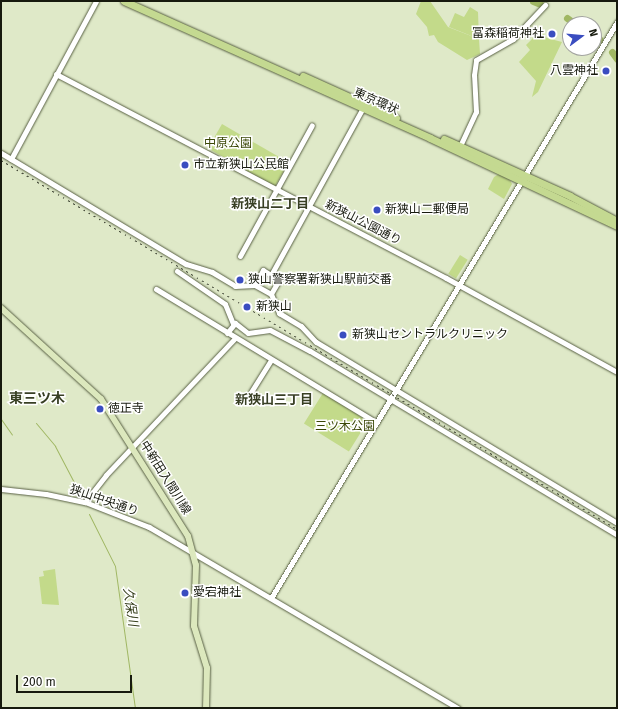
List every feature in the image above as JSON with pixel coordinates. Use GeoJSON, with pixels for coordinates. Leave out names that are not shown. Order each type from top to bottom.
{"type":"FeatureCollection","features":[{"type":"Feature","properties":{"kind":"highway","name":"東京環状"},"geometry":{"type":"LineString","coordinates":[[124,1],[460,146],[617,226]]}},
{"type":"Feature","properties":{"kind":"highway","name":"東京環状"},"geometry":{"type":"LineString","coordinates":[[135,1],[617,221]]}},
{"type":"Feature","properties":{"kind":"main road","name":"中新田入間川線"},"geometry":{"type":"LineString","coordinates":[[1,308],[99,397],[133,446],[188,536],[194,553],[194,626],[207,668],[206,708]]}},
{"type":"Feature","properties":{"kind":"street"},"geometry":{"type":"LineString","coordinates":[[11,159],[96,1]]}},
{"type":"Feature","properties":{"kind":"street"},"geometry":{"type":"LineString","coordinates":[[460,146],[476,112],[474,76],[476,60],[513,39],[545,5]]}},
{"type":"Feature","properties":{"kind":"street"},"geometry":{"type":"LineString","coordinates":[[271,598],[617,22]]}},
{"type":"Feature","properties":{"kind":"street","name":"新狭山公園通り"},"geometry":{"type":"LineString","coordinates":[[56,74],[458,285],[617,372]]}},
{"type":"Feature","properties":{"kind":"street"},"geometry":{"type":"LineString","coordinates":[[271,275],[364,105]]}},
{"type":"Feature","properties":{"kind":"street"},"geometry":{"type":"LineString","coordinates":[[240,256],[312,125]]}},
{"type":"Feature","properties":{"kind":"street"},"geometry":{"type":"LineString","coordinates":[[1,153],[186,264],[212,272],[235,286],[255,284],[272,294],[279,313],[301,326],[316,342],[617,523]]}},
{"type":"Feature","properties":{"kind":"street"},"geometry":{"type":"LineString","coordinates":[[255,284],[263,270],[279,280],[272,294]]}},
{"type":"Feature","properties":{"kind":"street"},"geometry":{"type":"LineString","coordinates":[[177,272],[225,303],[233,324],[248,333],[270,330],[390,399],[617,535]]}},
{"type":"Feature","properties":{"kind":"street"},"geometry":{"type":"LineString","coordinates":[[156,289],[271,360],[376,422]]}},
{"type":"Feature","properties":{"kind":"street"},"geometry":{"type":"LineString","coordinates":[[227,332],[233,324]]}},
{"type":"Feature","properties":{"kind":"street"},"geometry":{"type":"LineString","coordinates":[[244,343],[248,333]]}},
{"type":"Feature","properties":{"kind":"street"},"geometry":{"type":"LineString","coordinates":[[85,502],[133,446],[235,338]]}},
{"type":"Feature","properties":{"kind":"street"},"geometry":{"type":"LineString","coordinates":[[252,392],[271,360]]}},
{"type":"Feature","properties":{"kind":"street","name":"狭山中央通り"},"geometry":{"type":"LineString","coordinates":[[1,490],[46,494],[85,502],[149,527],[458,708]]}},
{"type":"Feature","properties":{"kind":"green space"},"geometry":{"type":"Polygon","coordinates":[[[421,1],[430,1],[448,27],[479,39],[480,54],[467,60],[438,42],[434,35],[429,36],[427,27],[416,14],[421,1]]]}},
{"type":"Feature","properties":{"kind":"green space"},"geometry":{"type":"Polygon","coordinates":[[[470,7],[478,12],[479,39],[449,27],[455,13],[464,17],[470,7]]]}},
{"type":"Feature","properties":{"kind":"green space"},"geometry":{"type":"Polygon","coordinates":[[[540,31],[547,38],[562,42],[538,92],[532,97],[536,81],[519,62],[530,50],[526,45],[540,31]]]}},
{"type":"Feature","properties":{"kind":"green space","name":"中原公園"},"geometry":{"type":"Polygon","coordinates":[[[222,124],[289,162],[275,187],[208,148],[222,124]]]}},
{"type":"Feature","properties":{"kind":"green space"},"geometry":{"type":"Polygon","coordinates":[[[499,174],[510,180],[512,184],[504,199],[488,189],[494,177],[499,174]]]}},
{"type":"Feature","properties":{"kind":"green space"},"geometry":{"type":"Polygon","coordinates":[[[460,255],[468,260],[456,278],[448,274],[460,255]]]}},
{"type":"Feature","properties":{"kind":"green space","name":"三ツ木公園"},"geometry":{"type":"Polygon","coordinates":[[[323,393],[368,421],[349,452],[304,424],[323,393]]]}},
{"type":"Feature","properties":{"kind":"green space"},"geometry":{"type":"Polygon","coordinates":[[[55,569],[59,605],[42,604],[39,577],[44,576],[43,571],[55,569]]]}},
{"type":"Feature","properties":{"kind":"waterway"},"geometry":{"type":"LineString","coordinates":[[533,1],[540,4]]}},
{"type":"Feature","properties":{"kind":"waterway"},"geometry":{"type":"LineString","coordinates":[[612,52],[617,59]]}},
{"type":"Feature","properties":{"kind":"waterway"},"geometry":{"type":"LineString","coordinates":[[1,419],[12,435]]}},
{"type":"Feature","properties":{"kind":"waterway","name":"久保川"},"geometry":{"type":"LineString","coordinates":[[36,423],[55,446],[79,492]]}},
{"type":"Feature","properties":{"kind":"waterway","name":"久保川"},"geometry":{"type":"LineString","coordinates":[[89,514],[115,566],[135,708]]}},
{"type":"Feature","properties":{"kind":"railway"},"geometry":{"type":"LineString","coordinates":[[1,160],[617,529]]}},
{"type":"Feature","properties":{"kind":"place","name":"冨森稲荷神社"},"geometry":{"type":"Point","coordinates":[552,34]}},
{"type":"Feature","properties":{"kind":"place","name":"八雲神社"},"geometry":{"type":"Point","coordinates":[606,71]}},
{"type":"Feature","properties":{"kind":"place","name":"市立新狭山公民館"},"geometry":{"type":"Point","coordinates":[185,165]}},
{"type":"Feature","properties":{"kind":"place","name":"新狭山二郵便局"},"geometry":{"type":"Point","coordinates":[377,210]}},
{"type":"Feature","properties":{"kind":"place","name":"狭山警察署新狭山駅前交番"},"geometry":{"type":"Point","coordinates":[240,280]}},
{"type":"Feature","properties":{"kind":"place","name":"新狭山"},"geometry":{"type":"Point","coordinates":[247,307]}},
{"type":"Feature","properties":{"kind":"place","name":"新狭山セントラルクリニック"},"geometry":{"type":"Point","coordinates":[343,335]}},
{"type":"Feature","properties":{"kind":"place","name":"徳正寺"},"geometry":{"type":"Point","coordinates":[100,409]}},
{"type":"Feature","properties":{"kind":"place","name":"愛宕神社"},"geometry":{"type":"Point","coordinates":[185,593]}},
{"type":"Feature","properties":{"kind":"district","name":"新狭山二丁目"},"geometry":{"type":"Point","coordinates":[270,204]}},
{"type":"Feature","properties":{"kind":"district","name":"東三ツ木"},"geometry":{"type":"Point","coordinates":[37,399]}},
{"type":"Feature","properties":{"kind":"district","name":"新狭山三丁目"},"geometry":{"type":"Point","coordinates":[274,400]}}]}
